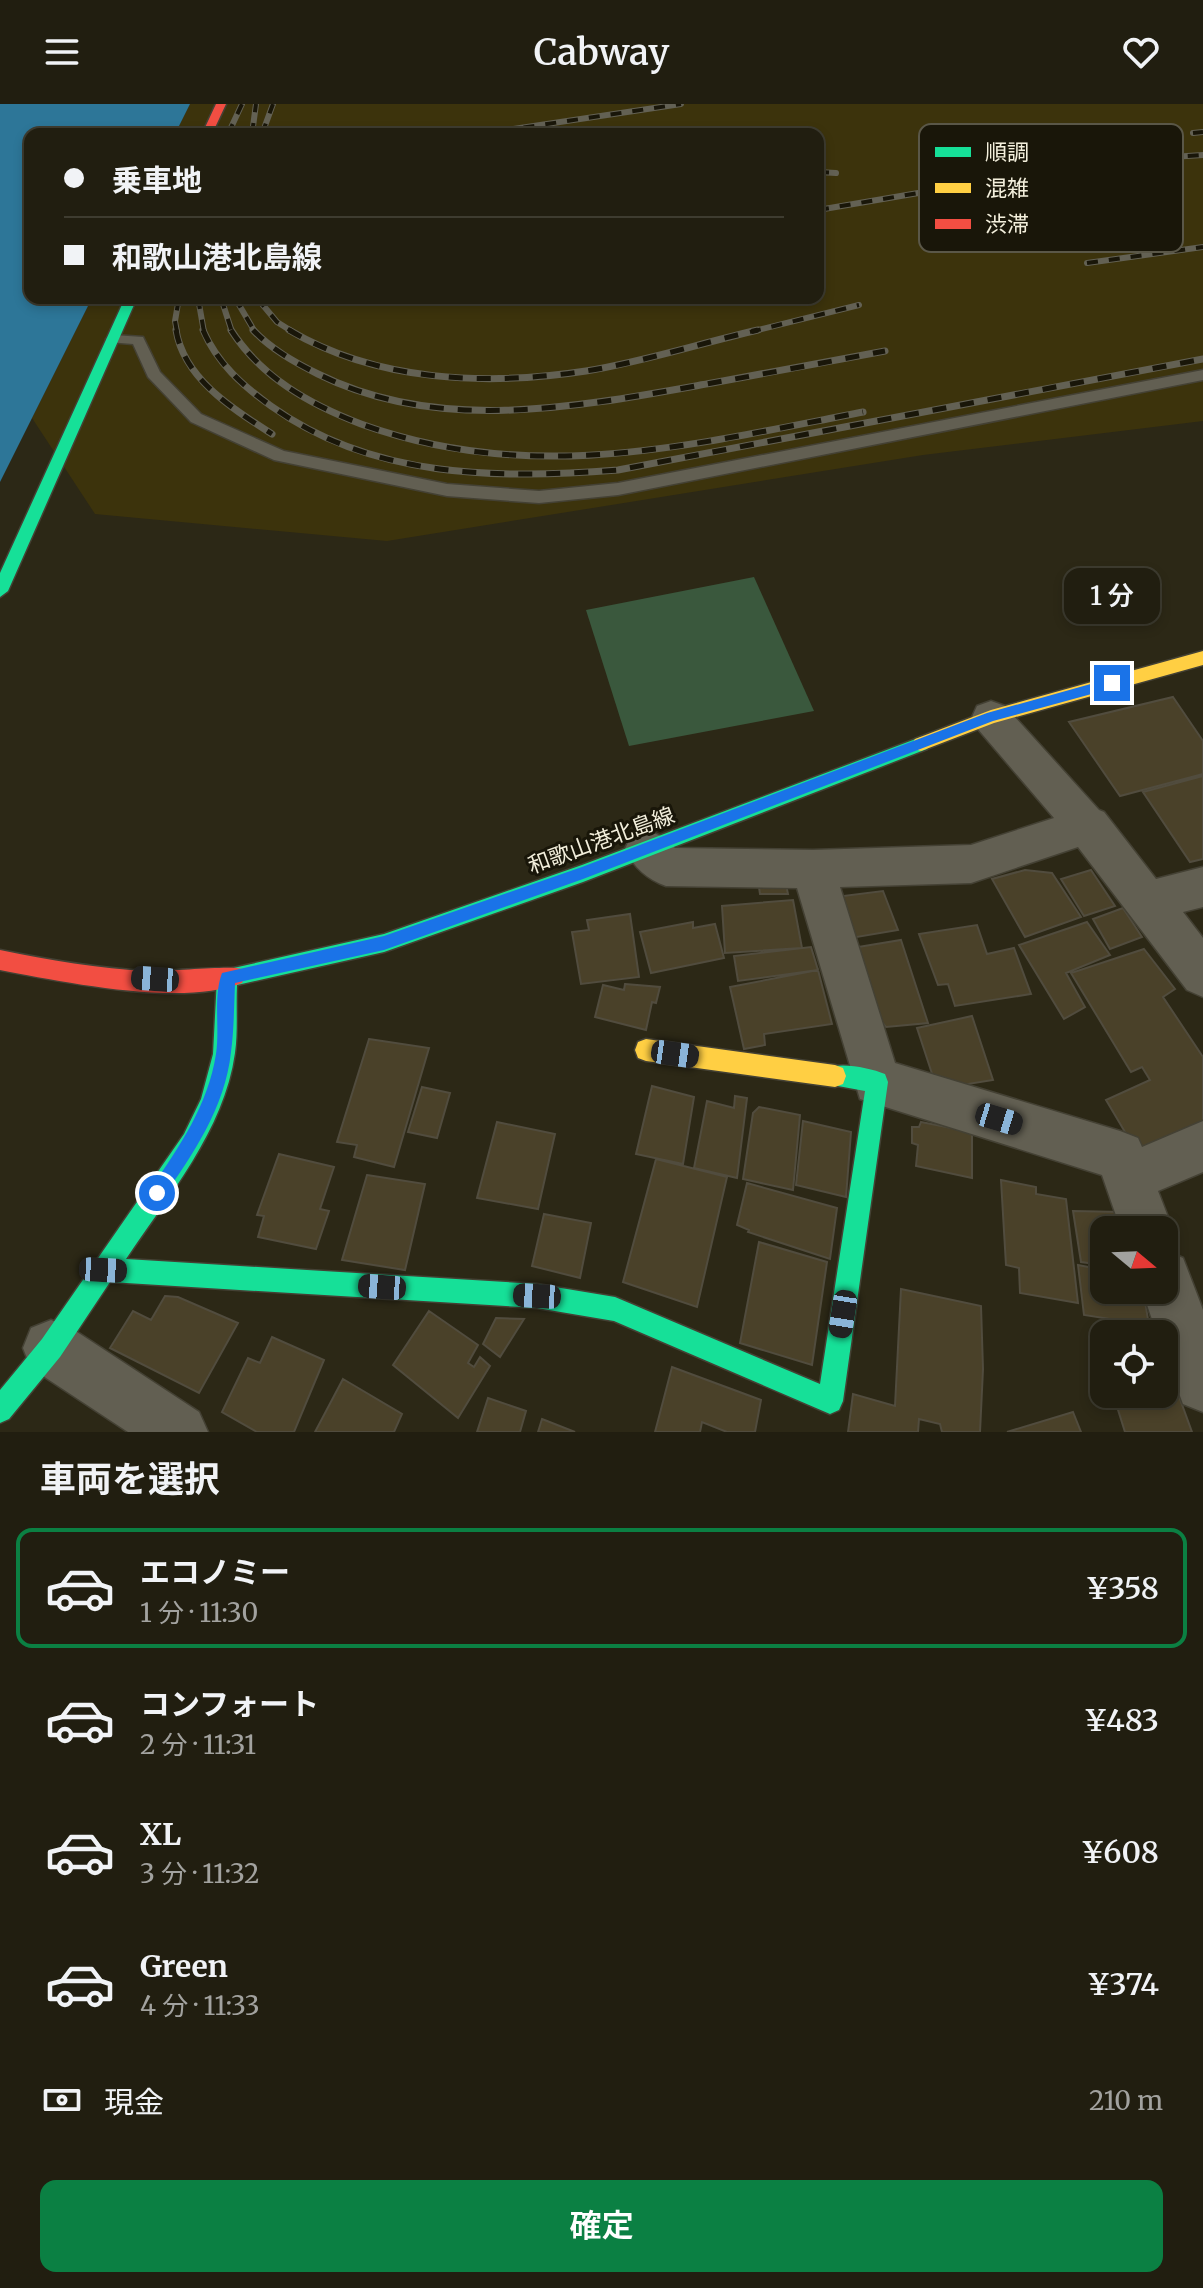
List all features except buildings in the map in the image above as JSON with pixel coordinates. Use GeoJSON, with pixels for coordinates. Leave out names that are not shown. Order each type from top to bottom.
{"type":"FeatureCollection","features":[{"type":"Feature","properties":{"kind":"street"},"geometry":{"type":"LineString","coordinates":[[210,128],[221,104]]}},
{"type":"Feature","properties":{"kind":"street"},"geometry":{"type":"LineString","coordinates":[[0,591],[128,304]]}},
{"type":"Feature","properties":{"kind":"street","name":"和歌山港北島線"},"geometry":{"type":"LineString","coordinates":[[0,960],[66,973],[184,981],[227,978],[384,943],[646,849],[991,717],[1203,658]]}},
{"type":"Feature","properties":{"kind":"street"},"geometry":{"type":"LineString","coordinates":[[991,717],[1089,825],[1150,900],[1203,975]]}},
{"type":"Feature","properties":{"kind":"street"},"geometry":{"type":"LineString","coordinates":[[646,849],[666,867],[813,869],[971,864],[1089,825]]}},
{"type":"Feature","properties":{"kind":"street"},"geometry":{"type":"LineString","coordinates":[[103,1270],[537,1296],[615,1309],[830,1401],[877,1082],[813,869]]}},
{"type":"Feature","properties":{"kind":"street"},"geometry":{"type":"LineString","coordinates":[[1150,900],[1203,887]]}},
{"type":"Feature","properties":{"kind":"street"},"geometry":{"type":"LineString","coordinates":[[0,1410],[51,1348],[192,1142],[211,1101],[224,1054],[227,978]]}},
{"type":"Feature","properties":{"kind":"street"},"geometry":{"type":"LineString","coordinates":[[646,1050],[877,1082],[1120,1156],[1142,1216]]}},
{"type":"Feature","properties":{"kind":"street"},"geometry":{"type":"LineString","coordinates":[[1128,1179],[1203,1146]]}},
{"type":"Feature","properties":{"kind":"street"},"geometry":{"type":"LineString","coordinates":[[1174,1304],[1203,1384]]}},
{"type":"Feature","properties":{"kind":"street"},"geometry":{"type":"LineString","coordinates":[[51,1348],[179,1432]]}},
{"type":"Feature","properties":{"kind":"lane"},"geometry":{"type":"LineString","coordinates":[[113,339],[138,340],[153,374],[196,418],[280,456],[447,490],[539,497],[618,489],[1203,375]]}},
{"type":"Feature","properties":{"kind":"shaded area"},"geometry":{"type":"Polygon","coordinates":[[[190,104],[1203,104],[1203,421],[923,455],[387,541],[95,514],[32,418],[89,304],[824,304],[824,128],[178,128],[190,104]]]}},
{"type":"Feature","properties":{"kind":"green space"},"geometry":{"type":"Polygon","coordinates":[[[754,577],[814,711],[629,746],[586,610],[754,577]]]}},
{"type":"Feature","properties":{"kind":"water"},"geometry":{"type":"Polygon","coordinates":[[[0,104],[190,104],[178,128],[24,128],[24,304],[89,304],[0,482],[0,104]]]}},
{"type":"Feature","properties":{"kind":"railway"},"geometry":{"type":"LineString","coordinates":[[231,128],[242,104]]}},
{"type":"Feature","properties":{"kind":"railway"},"geometry":{"type":"LineString","coordinates":[[253,128],[256,104]]}},
{"type":"Feature","properties":{"kind":"railway"},"geometry":{"type":"LineString","coordinates":[[264,128],[273,104]]}},
{"type":"Feature","properties":{"kind":"railway"},"geometry":{"type":"LineString","coordinates":[[520,128],[681,104]]}},
{"type":"Feature","properties":{"kind":"railway"},"geometry":{"type":"LineString","coordinates":[[1193,133],[1203,132]]}},
{"type":"Feature","properties":{"kind":"railway"},"geometry":{"type":"LineString","coordinates":[[1183,156],[1203,155]]}},
{"type":"Feature","properties":{"kind":"railway"},"geometry":{"type":"LineString","coordinates":[[824,172],[836,173]]}},
{"type":"Feature","properties":{"kind":"railway"},"geometry":{"type":"LineString","coordinates":[[824,209],[919,193]]}},
{"type":"Feature","properties":{"kind":"railway"},"geometry":{"type":"LineString","coordinates":[[1183,250],[1203,247]]}},
{"type":"Feature","properties":{"kind":"railway"},"geometry":{"type":"LineString","coordinates":[[1087,263],[1167,252]]}},
{"type":"Feature","properties":{"kind":"railway"},"geometry":{"type":"LineString","coordinates":[[177,332],[178,304]]}},
{"type":"Feature","properties":{"kind":"railway"},"geometry":{"type":"LineString","coordinates":[[199,304],[204,332]]}},
{"type":"Feature","properties":{"kind":"railway"},"geometry":{"type":"LineString","coordinates":[[223,304],[232,331]]}},
{"type":"Feature","properties":{"kind":"railway"},"geometry":{"type":"LineString","coordinates":[[239,304],[255,332]]}},
{"type":"Feature","properties":{"kind":"railway"},"geometry":{"type":"LineString","coordinates":[[262,304],[277,322],[293,332]]}},
{"type":"Feature","properties":{"kind":"railway"},"geometry":{"type":"LineString","coordinates":[[756,330],[859,305]]}},
{"type":"Feature","properties":{"kind":"railway"},"geometry":{"type":"LineString","coordinates":[[176,330],[181,348],[200,378],[227,403],[272,434]]}},
{"type":"Feature","properties":{"kind":"railway"},"geometry":{"type":"LineString","coordinates":[[289,330],[293,332]]}},
{"type":"Feature","properties":{"kind":"railway"},"geometry":{"type":"LineString","coordinates":[[293,332],[323,347],[396,370],[433,376],[510,378],[607,367],[756,330]]}},
{"type":"Feature","properties":{"kind":"railway"},"geometry":{"type":"LineString","coordinates":[[750,332],[756,330]]}},
{"type":"Feature","properties":{"kind":"railway"},"geometry":{"type":"LineString","coordinates":[[232,331],[243,347],[272,375],[323,407],[361,424],[425,443],[487,453],[550,456],[612,454],[736,437],[863,412]]}},
{"type":"Feature","properties":{"kind":"railway"},"geometry":{"type":"LineString","coordinates":[[204,332],[223,363],[241,382],[271,406],[310,430],[351,448],[394,461],[482,473],[618,470],[1203,359]]}},
{"type":"Feature","properties":{"kind":"railway"},"geometry":{"type":"LineString","coordinates":[[255,332],[300,365],[365,393],[413,404],[462,410],[512,410],[613,400],[885,351]]}},
{"type":"Feature","properties":{"kind":"traffic: fast"},"geometry":{"type":"LineString","coordinates":[[0,591],[128,304]]}},
{"type":"Feature","properties":{"kind":"traffic: fast"},"geometry":{"type":"LineString","coordinates":[[235,976],[384,943],[583,873],[921,744]]}},
{"type":"Feature","properties":{"kind":"traffic: fast"},"geometry":{"type":"LineString","coordinates":[[0,1410],[51,1348],[192,1142],[211,1101],[224,1054],[227,978]]}},
{"type":"Feature","properties":{"kind":"traffic: fast"},"geometry":{"type":"LineString","coordinates":[[103,1270],[537,1296],[615,1309],[830,1401],[877,1082],[835,1076]]}},
{"type":"Feature","properties":{"kind":"traffic: slow"},"geometry":{"type":"LineString","coordinates":[[921,744],[991,717],[1203,658]]}},
{"type":"Feature","properties":{"kind":"traffic: slow"},"geometry":{"type":"LineString","coordinates":[[646,1050],[835,1076]]}},
{"type":"Feature","properties":{"kind":"traffic: jam"},"geometry":{"type":"LineString","coordinates":[[210,128],[221,104]]}},
{"type":"Feature","properties":{"kind":"traffic: jam"},"geometry":{"type":"LineString","coordinates":[[0,960],[86,975],[149,981],[180,982],[235,976]]}},
{"type":"Feature","properties":{"kind":"route"},"geometry":{"type":"LineString","coordinates":[[157,1193],[192,1142],[211,1101],[224,1054],[227,978],[384,943],[583,873],[991,717],[1112,683]]}}]}
